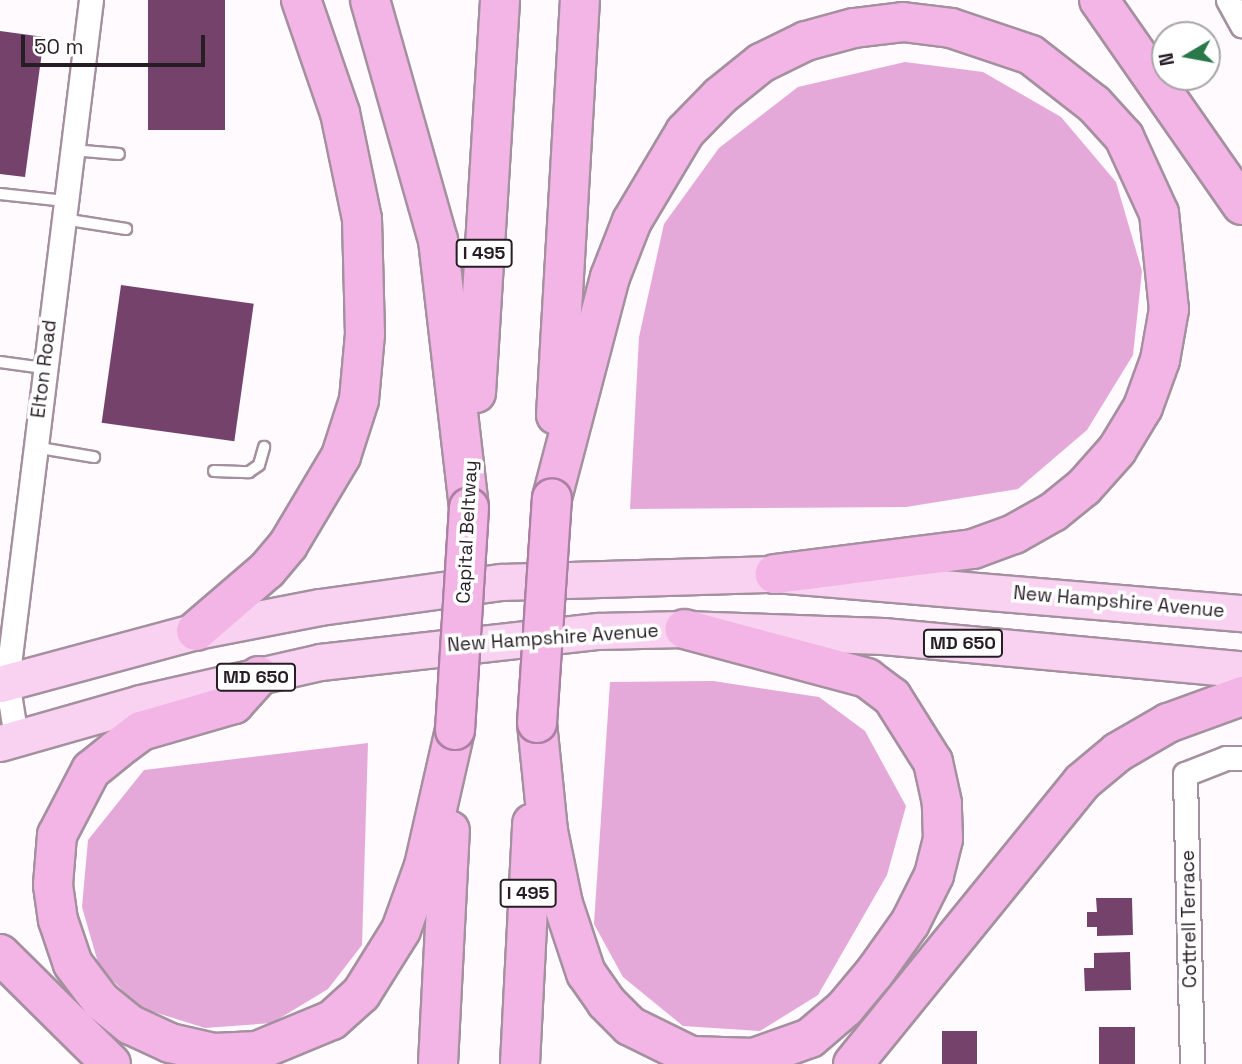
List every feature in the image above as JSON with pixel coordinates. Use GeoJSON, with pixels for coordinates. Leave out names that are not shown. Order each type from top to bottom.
{"type":"FeatureCollection","features":[{"type":"Feature","properties":{"kind":"highway"},"geometry":{"type":"LineString","coordinates":[[196,631],[267,570],[288,545],[341,456],[359,400],[365,309],[362,219],[340,113],[301,0]]}},
{"type":"Feature","properties":{"kind":"highway"},"geometry":{"type":"LineString","coordinates":[[370,0],[438,240],[469,507]]}},
{"type":"Feature","properties":{"kind":"highway","name":"Capital Beltway"},"geometry":{"type":"LineString","coordinates":[[438,1064],[455,730],[500,0]]}},
{"type":"Feature","properties":{"kind":"highway","name":"I 495"},"geometry":{"type":"LineString","coordinates":[[520,1064],[537,723],[580,0]]}},
{"type":"Feature","properties":{"kind":"highway"},"geometry":{"type":"LineString","coordinates":[[1099,0],[1216,172],[1242,205]]}},
{"type":"Feature","properties":{"kind":"highway"},"geometry":{"type":"LineString","coordinates":[[1122,0],[1216,172]]}},
{"type":"Feature","properties":{"kind":"highway"},"geometry":{"type":"LineString","coordinates":[[552,498],[610,277],[632,221],[685,132],[720,96],[761,63],[806,41],[854,28],[903,23],[951,28],[1031,55],[1094,104],[1124,137],[1159,213],[1169,309],[1160,360],[1143,407],[1117,450],[1084,487],[1053,512],[1014,534],[973,549],[775,574]]}},
{"type":"Feature","properties":{"kind":"highway"},"geometry":{"type":"LineString","coordinates":[[537,723],[548,831],[563,904],[586,973],[606,1002],[630,1026],[691,1056],[754,1058],[810,1038],[845,1008],[875,972],[910,923],[934,875],[943,839],[943,803],[933,762],[892,697],[867,678],[684,629]]}},
{"type":"Feature","properties":{"kind":"highway"},"geometry":{"type":"LineString","coordinates":[[259,676],[234,704],[141,731],[116,750],[91,770],[57,835],[53,885],[58,920],[73,964],[101,1001],[131,1025],[170,1044],[214,1053],[257,1051],[332,1020],[361,994],[401,930],[424,866],[455,730]]}},
{"type":"Feature","properties":{"kind":"highway"},"geometry":{"type":"LineString","coordinates":[[853,1064],[1082,782],[1118,752],[1168,723],[1242,696]]}},
{"type":"Feature","properties":{"kind":"highway"},"geometry":{"type":"LineString","coordinates":[[0,954],[111,1064]]}},
{"type":"Feature","properties":{"kind":"main road","name":"New Hampshire Avenue"},"geometry":{"type":"LineString","coordinates":[[4,682],[196,631],[320,607],[501,582],[775,574],[1242,613]]}},
{"type":"Feature","properties":{"kind":"main road","name":"New Hampshire Avenue"},"geometry":{"type":"LineString","coordinates":[[8,740],[320,662],[500,639],[684,629],[883,636],[1242,669]]}},
{"type":"Feature","properties":{"kind":"street","name":"Elton Road"},"geometry":{"type":"LineString","coordinates":[[8,740],[4,682],[91,0]]}},
{"type":"Feature","properties":{"kind":"street"},"geometry":{"type":"LineString","coordinates":[[1228,0],[1242,25]]}},
{"type":"Feature","properties":{"kind":"street","name":"Cottrell Terrace"},"geometry":{"type":"LineString","coordinates":[[1192,1064],[1185,774],[1226,758],[1242,758]]}},
{"type":"Feature","properties":{"kind":"lane"},"geometry":{"type":"LineString","coordinates":[[72,150],[119,154]]}},
{"type":"Feature","properties":{"kind":"lane"},"geometry":{"type":"LineString","coordinates":[[0,194],[126,229]]}},
{"type":"Feature","properties":{"kind":"lane"},"geometry":{"type":"LineString","coordinates":[[0,362],[44,368]]}},
{"type":"Feature","properties":{"kind":"lane"},"geometry":{"type":"LineString","coordinates":[[34,447],[94,457]]}},
{"type":"Feature","properties":{"kind":"lane"},"geometry":{"type":"LineString","coordinates":[[215,471],[249,472],[259,465],[264,447]]}},
{"type":"Feature","properties":{"kind":"shaded area"},"geometry":{"type":"Polygon","coordinates":[[[905,62],[983,72],[1061,117],[1116,182],[1142,271],[1133,355],[1087,430],[1018,489],[906,507],[630,509],[639,337],[664,224],[719,148],[798,87],[905,62]]]}},
{"type":"Feature","properties":{"kind":"shaded area"},"geometry":{"type":"Polygon","coordinates":[[[713,681],[819,697],[865,731],[906,806],[887,875],[818,995],[760,1031],[683,1026],[623,977],[594,924],[610,682],[713,681]]]}},
{"type":"Feature","properties":{"kind":"shaded area"},"geometry":{"type":"Polygon","coordinates":[[[368,743],[362,945],[328,989],[272,1023],[205,1028],[138,1007],[99,966],[82,907],[88,840],[144,770],[368,743]]]}},
{"type":"Feature","properties":{"kind":"building"},"geometry":{"type":"Polygon","coordinates":[[[148,0],[225,0],[225,130],[148,130],[148,0]]]}},
{"type":"Feature","properties":{"kind":"building"},"geometry":{"type":"Polygon","coordinates":[[[0,31],[44,37],[25,177],[0,174],[0,31]]]}},
{"type":"Feature","properties":{"kind":"building"},"geometry":{"type":"Polygon","coordinates":[[[121,285],[254,304],[234,441],[102,423],[121,285]]]}},
{"type":"Feature","properties":{"kind":"building"},"geometry":{"type":"Polygon","coordinates":[[[1096,898],[1132,898],[1133,935],[1097,936],[1097,927],[1087,927],[1087,912],[1097,912],[1096,898]]]}},
{"type":"Feature","properties":{"kind":"building"},"geometry":{"type":"Polygon","coordinates":[[[1130,952],[1131,990],[1085,991],[1084,968],[1094,968],[1094,953],[1130,952]]]}},
{"type":"Feature","properties":{"kind":"building"},"geometry":{"type":"Polygon","coordinates":[[[1099,1027],[1135,1027],[1135,1064],[1099,1064],[1099,1027]]]}},
{"type":"Feature","properties":{"kind":"building"},"geometry":{"type":"Polygon","coordinates":[[[942,1031],[977,1031],[977,1064],[942,1064],[942,1031]]]}}]}
